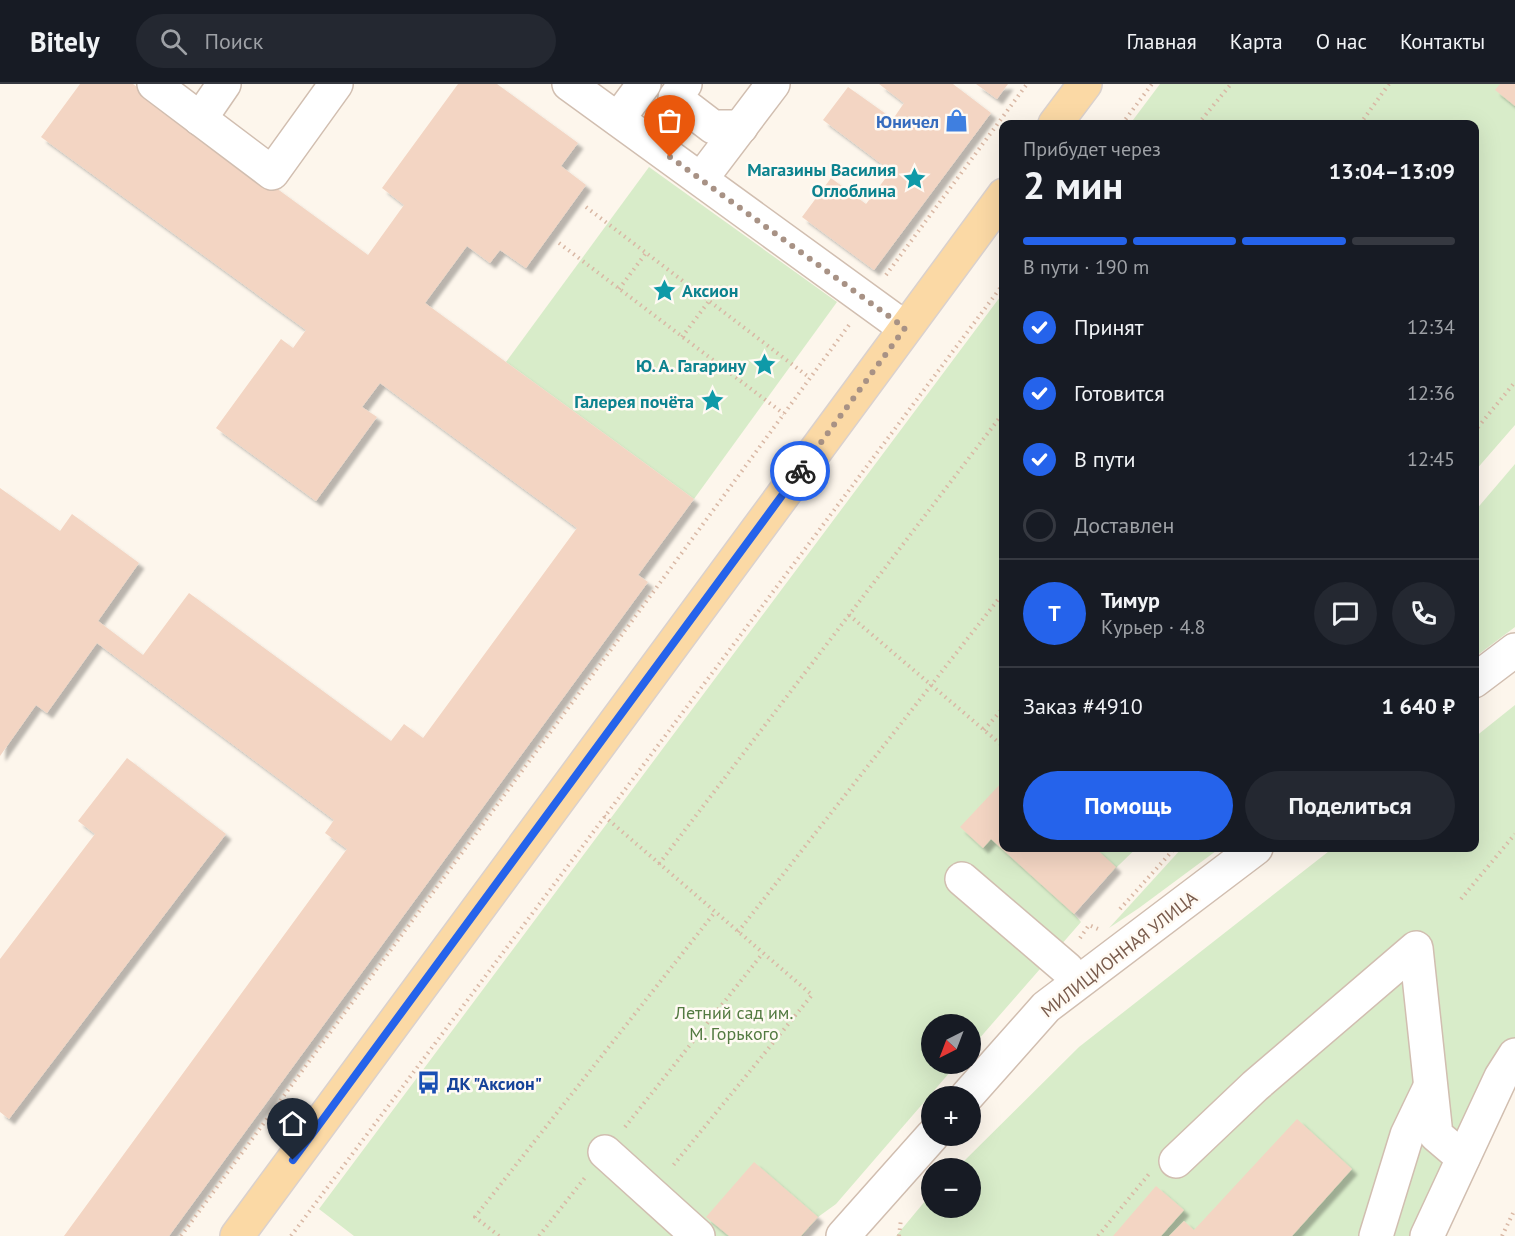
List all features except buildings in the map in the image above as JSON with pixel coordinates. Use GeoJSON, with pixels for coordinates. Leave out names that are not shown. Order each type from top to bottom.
{"type":"FeatureCollection","features":[{"type":"Feature","properties":{"kind":"main road"},"geometry":{"type":"LineString","coordinates":[[1058,120],[1085,84]]}},
{"type":"Feature","properties":{"kind":"main road"},"geometry":{"type":"LineString","coordinates":[[237,1236],[999,202]]}},
{"type":"Feature","properties":{"kind":"street"},"geometry":{"type":"LineString","coordinates":[[154,84],[272,173],[336,84]]}},
{"type":"Feature","properties":{"kind":"street"},"geometry":{"type":"LineString","coordinates":[[200,119],[224,84]]}},
{"type":"Feature","properties":{"kind":"street"},"geometry":{"type":"LineString","coordinates":[[569,84],[905,328]]}},
{"type":"Feature","properties":{"kind":"street"},"geometry":{"type":"LineString","coordinates":[[618,119],[644,84]]}},
{"type":"Feature","properties":{"kind":"street"},"geometry":{"type":"LineString","coordinates":[[685,84],[675,98],[713,127],[741,127]]}},
{"type":"Feature","properties":{"kind":"street"},"geometry":{"type":"LineString","coordinates":[[701,179],[773,84]]}},
{"type":"Feature","properties":{"kind":"street"},"geometry":{"type":"LineString","coordinates":[[1479,677],[1515,650]]}},
{"type":"Feature","properties":{"kind":"street","name":"МИЛИЦИОННАЯ УЛИЦА"},"geometry":{"type":"LineString","coordinates":[[976,1086],[1046,1007],[1251,852]]}},
{"type":"Feature","properties":{"kind":"street"},"geometry":{"type":"LineString","coordinates":[[963,879],[1067,969]]}},
{"type":"Feature","properties":{"kind":"street"},"geometry":{"type":"LineString","coordinates":[[1176,1161],[1255,1086],[1416,948],[1436,1135],[1463,1158]]}},
{"type":"Feature","properties":{"kind":"street"},"geometry":{"type":"LineString","coordinates":[[1427,1236],[1501,1077],[1515,1055]]}},
{"type":"Feature","properties":{"kind":"street"},"geometry":{"type":"LineString","coordinates":[[1376,1236],[1407,1135],[1431,1088]]}},
{"type":"Feature","properties":{"kind":"street"},"geometry":{"type":"LineString","coordinates":[[843,1236],[923,1146]]}},
{"type":"Feature","properties":{"kind":"street"},"geometry":{"type":"LineString","coordinates":[[605,1152],[698,1236]]}},
{"type":"Feature","properties":{"kind":"path"},"geometry":{"type":"LineString","coordinates":[[1000,120],[1027,84]]}},
{"type":"Feature","properties":{"kind":"path"},"geometry":{"type":"LineString","coordinates":[[1125,120],[1152,84]]}},
{"type":"Feature","properties":{"kind":"path"},"geometry":{"type":"LineString","coordinates":[[1201,120],[1232,84]]}},
{"type":"Feature","properties":{"kind":"path"},"geometry":{"type":"LineString","coordinates":[[1363,120],[1389,84]]}},
{"type":"Feature","properties":{"kind":"path"},"geometry":{"type":"LineString","coordinates":[[181,1236],[999,122]]}},
{"type":"Feature","properties":{"kind":"path"},"geometry":{"type":"LineString","coordinates":[[586,207],[810,378]]}},
{"type":"Feature","properties":{"kind":"path"},"geometry":{"type":"LineString","coordinates":[[559,243],[784,414]]}},
{"type":"Feature","properties":{"kind":"path"},"geometry":{"type":"LineString","coordinates":[[619,290],[646,253]]}},
{"type":"Feature","properties":{"kind":"path"},"geometry":{"type":"LineString","coordinates":[[291,1236],[999,290]]}},
{"type":"Feature","properties":{"kind":"path"},"geometry":{"type":"LineString","coordinates":[[682,337],[709,301]]}},
{"type":"Feature","properties":{"kind":"path"},"geometry":{"type":"LineString","coordinates":[[1479,426],[1515,382]]}},
{"type":"Feature","properties":{"kind":"path"},"geometry":{"type":"LineString","coordinates":[[659,864],[999,419]]}},
{"type":"Feature","properties":{"kind":"path"},"geometry":{"type":"LineString","coordinates":[[738,932],[999,598]]}},
{"type":"Feature","properties":{"kind":"path"},"geometry":{"type":"LineString","coordinates":[[849,615],[999,743]]}},
{"type":"Feature","properties":{"kind":"path"},"geometry":{"type":"LineString","coordinates":[[984,730],[999,713]]}},
{"type":"Feature","properties":{"kind":"path"},"geometry":{"type":"LineString","coordinates":[[604,816],[812,995],[650,1194]]}},
{"type":"Feature","properties":{"kind":"path"},"geometry":{"type":"LineString","coordinates":[[1461,898],[1515,834]]}},
{"type":"Feature","properties":{"kind":"path"},"geometry":{"type":"LineString","coordinates":[[499,1236],[475,1217],[716,912]]}},
{"type":"Feature","properties":{"kind":"path"},"geometry":{"type":"LineString","coordinates":[[539,1236],[763,953]]}},
{"type":"Feature","properties":{"kind":"path"},"geometry":{"type":"LineString","coordinates":[[1098,1236],[1157,1165],[1176,1161]]}},
{"type":"Feature","properties":{"kind":"path"},"geometry":{"type":"LineString","coordinates":[[1502,1236],[1515,1209]]}},
{"type":"Feature","properties":{"kind":"green space"},"geometry":{"type":"Polygon","coordinates":[[[1160,84],[1515,84],[1515,425],[1479,466],[1479,120],[1133,120],[1160,84]]]}},
{"type":"Feature","properties":{"kind":"green space"},"geometry":{"type":"Polygon","coordinates":[[[649,167],[837,302],[694,499],[506,362],[649,167]]]}},
{"type":"Feature","properties":{"kind":"green space","name":"Летний сад им. М. Горького"},"geometry":{"type":"Polygon","coordinates":[[[999,298],[999,852],[1133,852],[1081,905],[1074,914],[1081,922],[981,1037],[981,1014],[921,1014],[921,1074],[948,1074],[938,1086],[921,1086],[921,1106],[836,1204],[818,1217],[802,1236],[354,1236],[319,1209],[999,298]]]}},
{"type":"Feature","properties":{"kind":"green space"},"geometry":{"type":"Polygon","coordinates":[[[1515,464],[1515,627],[1479,654],[1479,522],[1479,506],[1515,464]]]}},
{"type":"Feature","properties":{"kind":"green space"},"geometry":{"type":"Polygon","coordinates":[[[1515,705],[1515,1047],[1420,1236],[896,1236],[921,1206],[921,1218],[981,1218],[981,1158],[967,1158],[1079,1047],[1328,852],[1479,852],[1479,734],[1515,705]]]}},
{"type":"Feature","properties":{"kind":"green space"},"geometry":{"type":"Polygon","coordinates":[[[1178,852],[1215,852],[1139,908],[1109,928],[1178,852]]]}},
{"type":"Feature","properties":{"kind":"way so far"},"geometry":{"type":"LineString","coordinates":[[670,157],[905,328],[800,471]]}},
{"type":"Feature","properties":{"kind":"place","name":"Юничел"},"geometry":{"type":"Point","coordinates":[957,121]}},
{"type":"Feature","properties":{"kind":"place","name":"Магазины Василия Оглоблина"},"geometry":{"type":"Point","coordinates":[914,179]}},
{"type":"Feature","properties":{"kind":"place","name":"Аксион"},"geometry":{"type":"Point","coordinates":[664,290]}},
{"type":"Feature","properties":{"kind":"place","name":"Ю. А. Гагарину"},"geometry":{"type":"Point","coordinates":[764,365]}},
{"type":"Feature","properties":{"kind":"place","name":"Галерея почёта"},"geometry":{"type":"Point","coordinates":[712,401]}},
{"type":"Feature","properties":{"kind":"place","name":"ДК \"Аксион\""},"geometry":{"type":"Point","coordinates":[429,1083]}},
{"type":"Feature","properties":{"kind":"route"},"geometry":{"type":"LineString","coordinates":[[293,1160],[800,471]]}}]}
